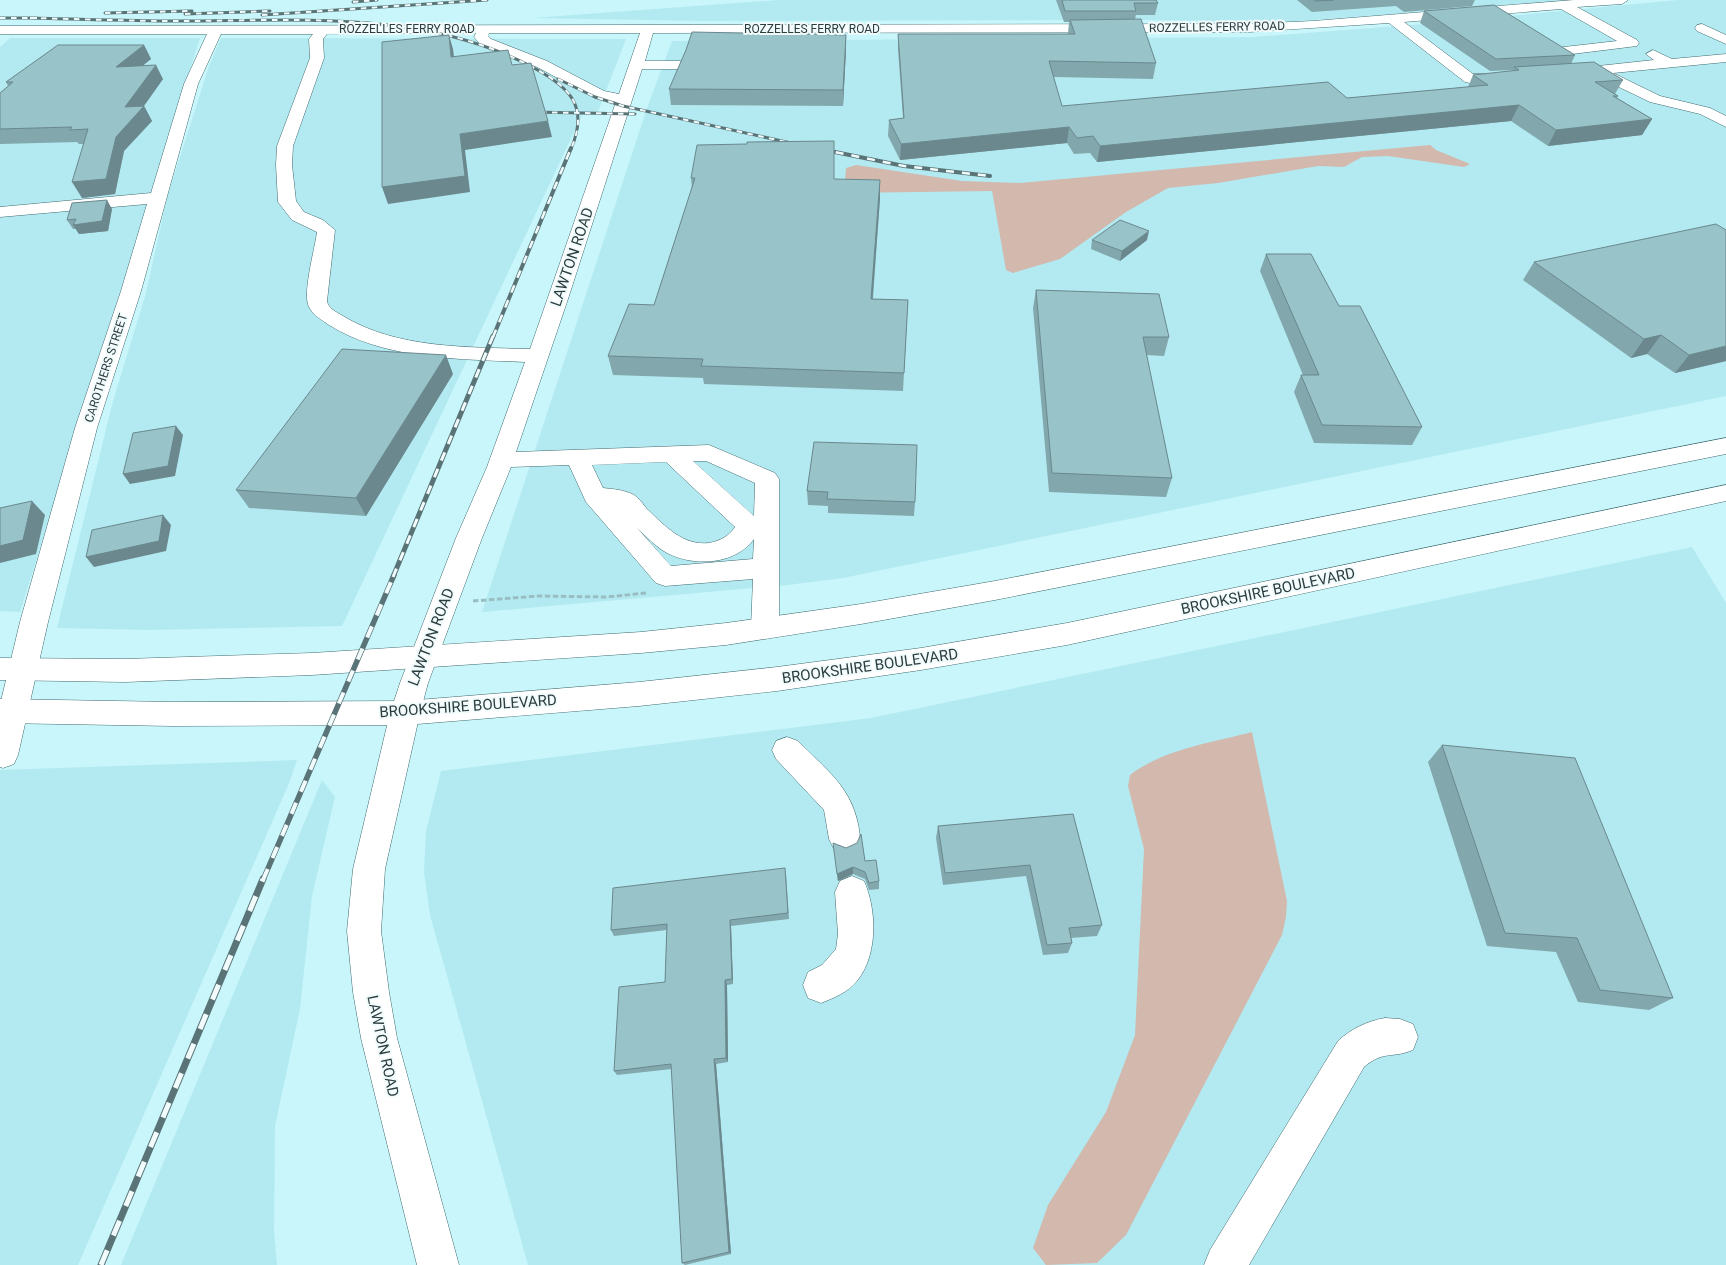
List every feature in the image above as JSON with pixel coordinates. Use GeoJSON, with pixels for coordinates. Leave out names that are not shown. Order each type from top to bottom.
{"type":"FeatureCollection","features":[{"type":"Feature","properties":{"kind":"main road"},"geometry":{"type":"LineString","coordinates":[[1529,0],[1541,8]]}},
{"type":"Feature","properties":{"kind":"main road","name":"ROZZELLES FERRY ROAD"},"geometry":{"type":"LineString","coordinates":[[0,31],[216,30],[322,41],[412,36],[484,29],[1230,28],[1313,25],[1622,0]]}},
{"type":"Feature","properties":{"kind":"main road"},"geometry":{"type":"LineString","coordinates":[[1572,3],[1632,43],[1670,63]]}},
{"type":"Feature","properties":{"kind":"main road"},"geometry":{"type":"LineString","coordinates":[[1392,19],[1470,79],[1519,76]]}},
{"type":"Feature","properties":{"kind":"main road"},"geometry":{"type":"LineString","coordinates":[[1702,28],[1726,40]]}},
{"type":"Feature","properties":{"kind":"main road"},"geometry":{"type":"LineString","coordinates":[[484,29],[481,37],[486,42],[542,64],[600,95],[625,99]]}},
{"type":"Feature","properties":{"kind":"main road","name":"LAWTON ROAD"},"geometry":{"type":"LineString","coordinates":[[438,1265],[379,1038],[371,992],[364,931],[369,869],[405,713],[423,659],[501,460],[538,356],[648,29]]}},
{"type":"Feature","properties":{"kind":"main road","name":"CAROTHERS STREET"},"geometry":{"type":"LineString","coordinates":[[3,756],[11,669],[131,291],[156,198],[191,84],[216,30]]}},
{"type":"Feature","properties":{"kind":"main road"},"geometry":{"type":"LineString","coordinates":[[322,41],[286,146],[284,165],[287,202],[298,216],[326,230],[325,248],[316,298],[318,307],[334,320],[357,332],[407,346],[485,354],[538,356]]}},
{"type":"Feature","properties":{"kind":"main road"},"geometry":{"type":"LineString","coordinates":[[1632,43],[1560,48],[1597,71],[1655,99],[1705,111],[1726,122]]}},
{"type":"Feature","properties":{"kind":"main road"},"geometry":{"type":"LineString","coordinates":[[1558,74],[1726,58]]}},
{"type":"Feature","properties":{"kind":"main road"},"geometry":{"type":"LineString","coordinates":[[636,65],[680,65]]}},
{"type":"Feature","properties":{"kind":"main road"},"geometry":{"type":"LineString","coordinates":[[0,212],[156,198]]}},
{"type":"Feature","properties":{"kind":"main road"},"geometry":{"type":"LineString","coordinates":[[11,669],[183,670],[423,659],[720,634],[880,611],[968,595],[1220,547],[1476,494],[1726,446]]}},
{"type":"Feature","properties":{"kind":"main road"},"geometry":{"type":"LineString","coordinates":[[501,460],[709,453],[767,479],[765,628]]}},
{"type":"Feature","properties":{"kind":"main road"},"geometry":{"type":"LineString","coordinates":[[595,496],[625,501],[667,541],[682,551],[701,554],[724,549],[746,534],[748,525],[671,454]]}},
{"type":"Feature","properties":{"kind":"main road"},"geometry":{"type":"LineString","coordinates":[[577,458],[595,496],[665,576],[766,568]]}},
{"type":"Feature","properties":{"kind":"main road","name":"BROOKSHIRE BOULEVARD"},"geometry":{"type":"LineString","coordinates":[[6,712],[173,714],[405,713],[659,692],[777,679],[921,659],[1067,634],[1726,493]]}},
{"type":"Feature","properties":{"kind":"main road"},"geometry":{"type":"LineString","coordinates":[[787,750],[835,800],[839,807],[845,839]]}},
{"type":"Feature","properties":{"kind":"main road"},"geometry":{"type":"LineString","coordinates":[[821,985],[840,974],[855,950],[857,928],[852,892]]}},
{"type":"Feature","properties":{"kind":"main road"},"geometry":{"type":"LineString","coordinates":[[1225,1265],[1351,1054],[1364,1042],[1385,1036],[1400,1036]]}},
{"type":"Feature","properties":{"kind":"path"},"geometry":{"type":"LineString","coordinates":[[444,603],[519,600],[539,596],[607,597],[655,592]]}},
{"type":"Feature","properties":{"kind":"shaded area"},"geometry":{"type":"Polygon","coordinates":[[[779,0],[1587,0],[1283,22],[1142,20],[703,21],[532,18],[779,0]]]}},
{"type":"Feature","properties":{"kind":"shaded area"},"geometry":{"type":"Polygon","coordinates":[[[1678,0],[1726,0],[1726,396],[843,578],[788,585],[482,612],[647,108],[672,41],[1252,37],[1425,24],[1678,0]]]}},
{"type":"Feature","properties":{"kind":"shaded area"},"geometry":{"type":"Polygon","coordinates":[[[10,38],[200,38],[20,612],[0,611],[0,47],[10,38]]]}},
{"type":"Feature","properties":{"kind":"shaded area"},"geometry":{"type":"Polygon","coordinates":[[[221,38],[626,39],[597,114],[582,115],[342,626],[150,630],[57,628],[113,401],[146,293],[167,198],[209,66],[221,38]]]}},
{"type":"Feature","properties":{"kind":"shaded area"},"geometry":{"type":"Polygon","coordinates":[[[1430,145],[1436,150],[1470,164],[1464,167],[1388,156],[1362,157],[1344,167],[1318,166],[1218,183],[1168,188],[1126,212],[1060,259],[1013,273],[1006,270],[992,191],[844,193],[846,168],[856,165],[962,181],[1020,183],[1430,145]]]}},
{"type":"Feature","properties":{"kind":"shaded area"},"geometry":{"type":"Polygon","coordinates":[[[1692,547],[1726,603],[1726,1265],[528,1265],[430,915],[424,872],[426,831],[441,771],[871,718],[1692,547]]]}},
{"type":"Feature","properties":{"kind":"shaded area"},"geometry":{"type":"Polygon","coordinates":[[[1252,732],[1287,901],[1282,935],[1126,1235],[1097,1263],[1046,1265],[1033,1248],[1048,1205],[1106,1112],[1135,1035],[1144,849],[1128,786],[1130,775],[1143,766],[1173,753],[1252,732]]]}},
{"type":"Feature","properties":{"kind":"shaded area"},"geometry":{"type":"Polygon","coordinates":[[[297,760],[290,781],[78,1265],[0,1265],[0,770],[297,760]]]}},
{"type":"Feature","properties":{"kind":"shaded area"},"geometry":{"type":"Polygon","coordinates":[[[322,780],[335,797],[312,896],[300,1009],[275,1126],[274,1231],[277,1265],[121,1265],[322,780]]]}},
{"type":"Feature","properties":{"kind":"building"},"geometry":{"type":"Polygon","coordinates":[[[1062,0],[1156,0],[1158,3],[1134,3],[1136,11],[1065,11],[1062,0]]]}},
{"type":"Feature","properties":{"kind":"building"},"geometry":{"type":"Polygon","coordinates":[[[1494,5],[1575,55],[1496,59],[1424,11],[1494,5]]]}},
{"type":"Feature","properties":{"kind":"building"},"geometry":{"type":"Polygon","coordinates":[[[1141,19],[1156,63],[1049,61],[1062,106],[1328,82],[1347,98],[1488,85],[1473,75],[1519,70],[1514,67],[1594,62],[1623,80],[1595,82],[1618,96],[1613,96],[1652,119],[1556,130],[1519,105],[1100,146],[1093,136],[1077,138],[1069,127],[901,144],[889,120],[904,118],[898,34],[1075,34],[1070,20],[1141,19]]]}},
{"type":"Feature","properties":{"kind":"building"},"geometry":{"type":"Polygon","coordinates":[[[692,32],[846,35],[843,90],[669,89],[692,32]]]}},
{"type":"Feature","properties":{"kind":"building"},"geometry":{"type":"Polygon","coordinates":[[[449,35],[451,57],[508,50],[512,65],[531,63],[548,121],[460,134],[465,176],[382,187],[382,42],[449,35]]]}},
{"type":"Feature","properties":{"kind":"building"},"geometry":{"type":"Polygon","coordinates":[[[58,45],[144,45],[116,67],[156,65],[125,107],[144,106],[116,137],[106,179],[72,182],[88,129],[70,130],[72,127],[0,129],[0,93],[13,82],[6,82],[58,45]]]}},
{"type":"Feature","properties":{"kind":"building"},"geometry":{"type":"Polygon","coordinates":[[[834,141],[834,179],[880,180],[871,299],[908,300],[904,373],[701,366],[703,359],[608,356],[629,304],[654,305],[695,178],[691,178],[697,145],[747,144],[747,142],[834,141]]]}},
{"type":"Feature","properties":{"kind":"building"},"geometry":{"type":"Polygon","coordinates":[[[107,200],[102,221],[73,225],[76,219],[67,220],[72,203],[107,200]]]}},
{"type":"Feature","properties":{"kind":"building"},"geometry":{"type":"Polygon","coordinates":[[[1120,220],[1149,231],[1122,251],[1092,240],[1120,220]]]}},
{"type":"Feature","properties":{"kind":"building"},"geometry":{"type":"Polygon","coordinates":[[[1716,224],[1726,230],[1726,346],[1689,355],[1661,335],[1644,339],[1534,262],[1716,224]]]}},
{"type":"Feature","properties":{"kind":"building"},"geometry":{"type":"Polygon","coordinates":[[[1266,254],[1311,254],[1339,306],[1360,306],[1422,427],[1322,425],[1301,375],[1319,375],[1266,254]]]}},
{"type":"Feature","properties":{"kind":"building"},"geometry":{"type":"Polygon","coordinates":[[[1036,290],[1159,294],[1169,337],[1143,337],[1172,478],[1052,473],[1036,290]]]}},
{"type":"Feature","properties":{"kind":"building"},"geometry":{"type":"Polygon","coordinates":[[[342,349],[446,355],[356,498],[236,490],[342,349]]]}},
{"type":"Feature","properties":{"kind":"building"},"geometry":{"type":"Polygon","coordinates":[[[176,426],[168,466],[123,474],[133,433],[176,426]]]}},
{"type":"Feature","properties":{"kind":"building"},"geometry":{"type":"Polygon","coordinates":[[[814,442],[917,445],[915,502],[827,499],[828,492],[807,491],[814,442]]]}},
{"type":"Feature","properties":{"kind":"building"},"geometry":{"type":"Polygon","coordinates":[[[32,501],[23,540],[0,546],[0,508],[32,501]]]}},
{"type":"Feature","properties":{"kind":"building"},"geometry":{"type":"Polygon","coordinates":[[[163,515],[159,541],[86,557],[92,530],[163,515]]]}},
{"type":"Feature","properties":{"kind":"building"},"geometry":{"type":"Polygon","coordinates":[[[1442,745],[1575,758],[1673,998],[1600,990],[1577,938],[1505,933],[1442,745]]]}},
{"type":"Feature","properties":{"kind":"building"},"geometry":{"type":"Polygon","coordinates":[[[1073,814],[1102,925],[1069,928],[1072,943],[1047,945],[1030,865],[945,873],[938,826],[1073,814]]]}},
{"type":"Feature","properties":{"kind":"building"},"geometry":{"type":"Polygon","coordinates":[[[861,834],[865,861],[876,860],[879,881],[869,883],[865,872],[853,867],[837,874],[833,843],[846,848],[857,843],[861,834]]]}},
{"type":"Feature","properties":{"kind":"building"},"geometry":{"type":"Polygon","coordinates":[[[785,868],[788,913],[730,920],[732,979],[725,980],[726,1058],[714,1059],[729,1252],[682,1263],[671,1064],[614,1071],[619,987],[665,982],[667,924],[611,930],[613,888],[785,868]]]}},
{"type":"Feature","properties":{"kind":"railway"},"geometry":{"type":"LineString","coordinates":[[353,2],[377,0]]}},
{"type":"Feature","properties":{"kind":"railway"},"geometry":{"type":"LineString","coordinates":[[262,15],[487,0]]}},
{"type":"Feature","properties":{"kind":"railway"},"geometry":{"type":"LineString","coordinates":[[105,13],[192,11]]}},
{"type":"Feature","properties":{"kind":"railway"},"geometry":{"type":"LineString","coordinates":[[185,14],[270,11]]}},
{"type":"Feature","properties":{"kind":"railway"},"geometry":{"type":"LineString","coordinates":[[0,18],[30,18]]}},
{"type":"Feature","properties":{"kind":"railway"},"geometry":{"type":"LineString","coordinates":[[30,18],[37,18]]}},
{"type":"Feature","properties":{"kind":"railway"},"geometry":{"type":"LineString","coordinates":[[30,18],[160,21],[315,20],[405,27],[449,36],[492,49],[534,68],[567,91],[573,100],[577,113]]}},
{"type":"Feature","properties":{"kind":"railway"},"geometry":{"type":"LineString","coordinates":[[558,79],[595,97],[623,106],[800,145]]}},
{"type":"Feature","properties":{"kind":"railway"},"geometry":{"type":"LineString","coordinates":[[530,112],[577,113]]}},
{"type":"Feature","properties":{"kind":"railway"},"geometry":{"type":"LineString","coordinates":[[571,149],[576,134],[577,113]]}},
{"type":"Feature","properties":{"kind":"railway"},"geometry":{"type":"LineString","coordinates":[[577,113],[635,114]]}},
{"type":"Feature","properties":{"kind":"railway"},"geometry":{"type":"LineString","coordinates":[[493,337],[571,148]]}},
{"type":"Feature","properties":{"kind":"railway"},"geometry":{"type":"LineString","coordinates":[[820,149],[904,166],[990,176]]}},
{"type":"Feature","properties":{"kind":"railway"},"geometry":{"type":"LineString","coordinates":[[393,577],[493,336]]}},
{"type":"Feature","properties":{"kind":"railway"},"geometry":{"type":"LineString","coordinates":[[263,880],[394,575]]}},
{"type":"Feature","properties":{"kind":"railway"},"geometry":{"type":"LineString","coordinates":[[101,1265],[263,879]]}}]}
